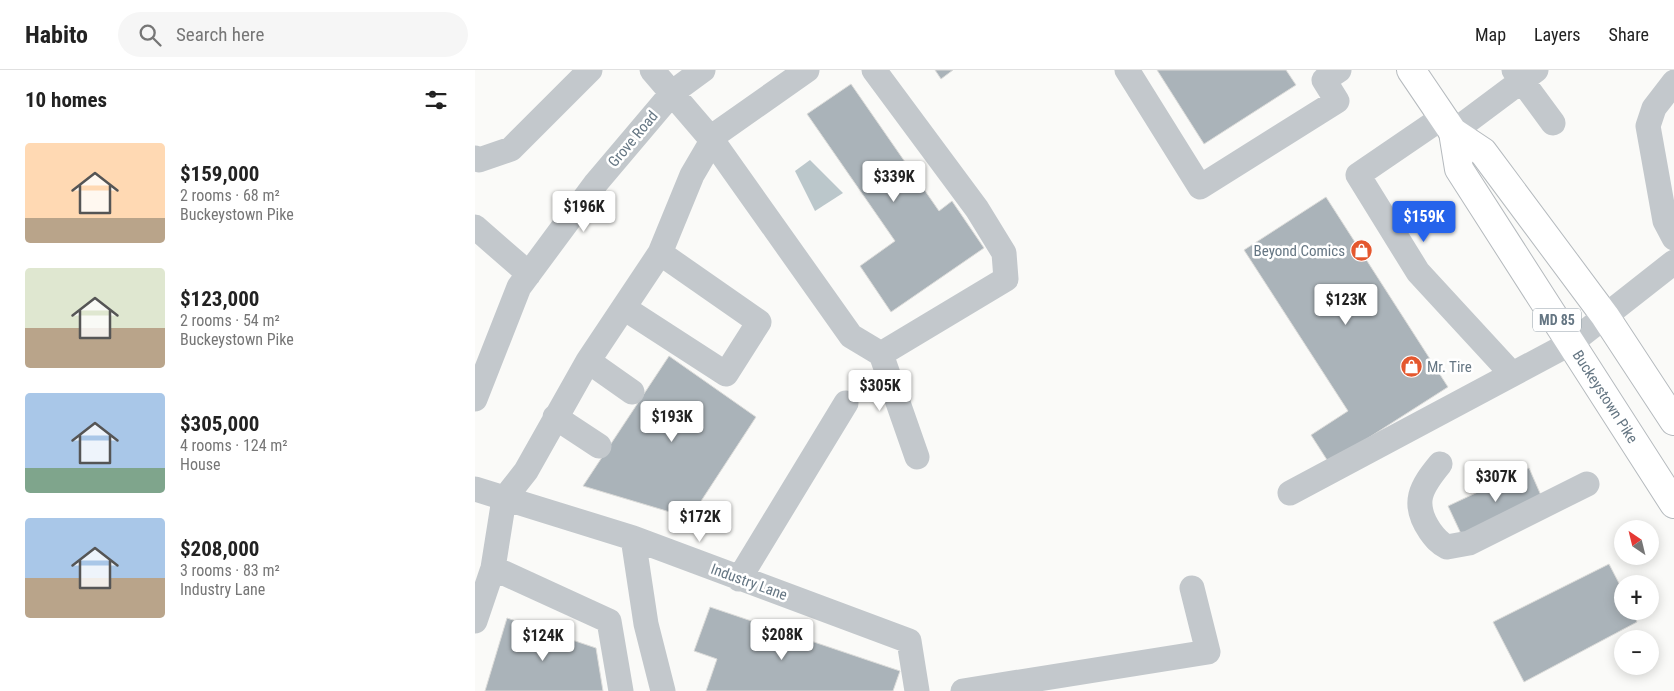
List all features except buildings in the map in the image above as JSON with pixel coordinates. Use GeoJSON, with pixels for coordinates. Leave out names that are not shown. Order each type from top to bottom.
{"type":"FeatureCollection","features":[{"type":"Feature","properties":{"kind":"main road","name":"Buckeystown Pike"},"geometry":{"type":"LineString","coordinates":[[1411,70],[1448,125],[1483,152],[1605,316],[1674,421]]}},
{"type":"Feature","properties":{"kind":"main road","name":"Buckeystown Pike"},"geometry":{"type":"LineString","coordinates":[[1448,125],[1459,169],[1674,504]]}},
{"type":"Feature","properties":{"kind":"street"},"geometry":{"type":"LineString","coordinates":[[475,158],[479,160],[511,149],[590,70]]}},
{"type":"Feature","properties":{"kind":"street"},"geometry":{"type":"LineString","coordinates":[[652,70],[673,92],[712,140],[851,336],[881,354],[917,457]]}},
{"type":"Feature","properties":{"kind":"street","name":"Grove Road"},"geometry":{"type":"LineString","coordinates":[[475,400],[519,287],[596,183],[673,92],[703,70]]}},
{"type":"Feature","properties":{"kind":"street"},"geometry":{"type":"LineString","coordinates":[[475,621],[493,568],[504,499],[526,471],[589,360],[660,253],[692,175],[712,140],[716,134],[807,70]]}},
{"type":"Feature","properties":{"kind":"street"},"geometry":{"type":"LineString","coordinates":[[874,70],[977,210],[1004,254],[1006,279],[881,354]]}},
{"type":"Feature","properties":{"kind":"street"},"geometry":{"type":"LineString","coordinates":[[1127,70],[1200,187],[1337,101],[1327,73]]}},
{"type":"Feature","properties":{"kind":"street"},"geometry":{"type":"LineString","coordinates":[[1512,374],[1418,272],[1358,175],[1448,125],[1524,73],[1553,123]]}},
{"type":"Feature","properties":{"kind":"street"},"geometry":{"type":"LineString","coordinates":[[1674,82],[1654,108],[1648,126],[1665,221],[1674,238]]}},
{"type":"Feature","properties":{"kind":"street"},"geometry":{"type":"LineString","coordinates":[[475,227],[529,274]]}},
{"type":"Feature","properties":{"kind":"street"},"geometry":{"type":"LineString","coordinates":[[623,308],[726,374],[759,322],[660,253]]}},
{"type":"Feature","properties":{"kind":"street"},"geometry":{"type":"LineString","coordinates":[[1290,493],[1571,343],[1674,262]]}},
{"type":"Feature","properties":{"kind":"street"},"geometry":{"type":"LineString","coordinates":[[589,360],[632,392]]}},
{"type":"Feature","properties":{"kind":"street"},"geometry":{"type":"LineString","coordinates":[[739,579],[846,402]]}},
{"type":"Feature","properties":{"kind":"street"},"geometry":{"type":"LineString","coordinates":[[555,417],[599,446]]}},
{"type":"Feature","properties":{"kind":"street"},"geometry":{"type":"LineString","coordinates":[[1440,464],[1426,480],[1421,492],[1420,505],[1421,514],[1427,526],[1439,542],[1447,548],[1469,543],[1587,484]]}},
{"type":"Feature","properties":{"kind":"street","name":"Industry Lane"},"geometry":{"type":"LineString","coordinates":[[475,488],[504,499],[633,538],[909,641],[917,691]]}},
{"type":"Feature","properties":{"kind":"street"},"geometry":{"type":"LineString","coordinates":[[633,538],[646,624],[663,691]]}},
{"type":"Feature","properties":{"kind":"street"},"geometry":{"type":"LineString","coordinates":[[493,568],[609,621],[621,691]]}},
{"type":"Feature","properties":{"kind":"street"},"geometry":{"type":"LineString","coordinates":[[963,691],[1208,652],[1192,588]]}},
{"type":"Feature","properties":{"kind":"shaded area"},"geometry":{"type":"Polygon","coordinates":[[[810,160],[843,193],[815,211],[795,171],[810,160]]]}},
{"type":"Feature","properties":{"kind":"place","name":"Beyond Comics"},"geometry":{"type":"Point","coordinates":[1361,251]}},
{"type":"Feature","properties":{"kind":"place","name":"Mr. Tire"},"geometry":{"type":"Point","coordinates":[1411,367]}}]}
